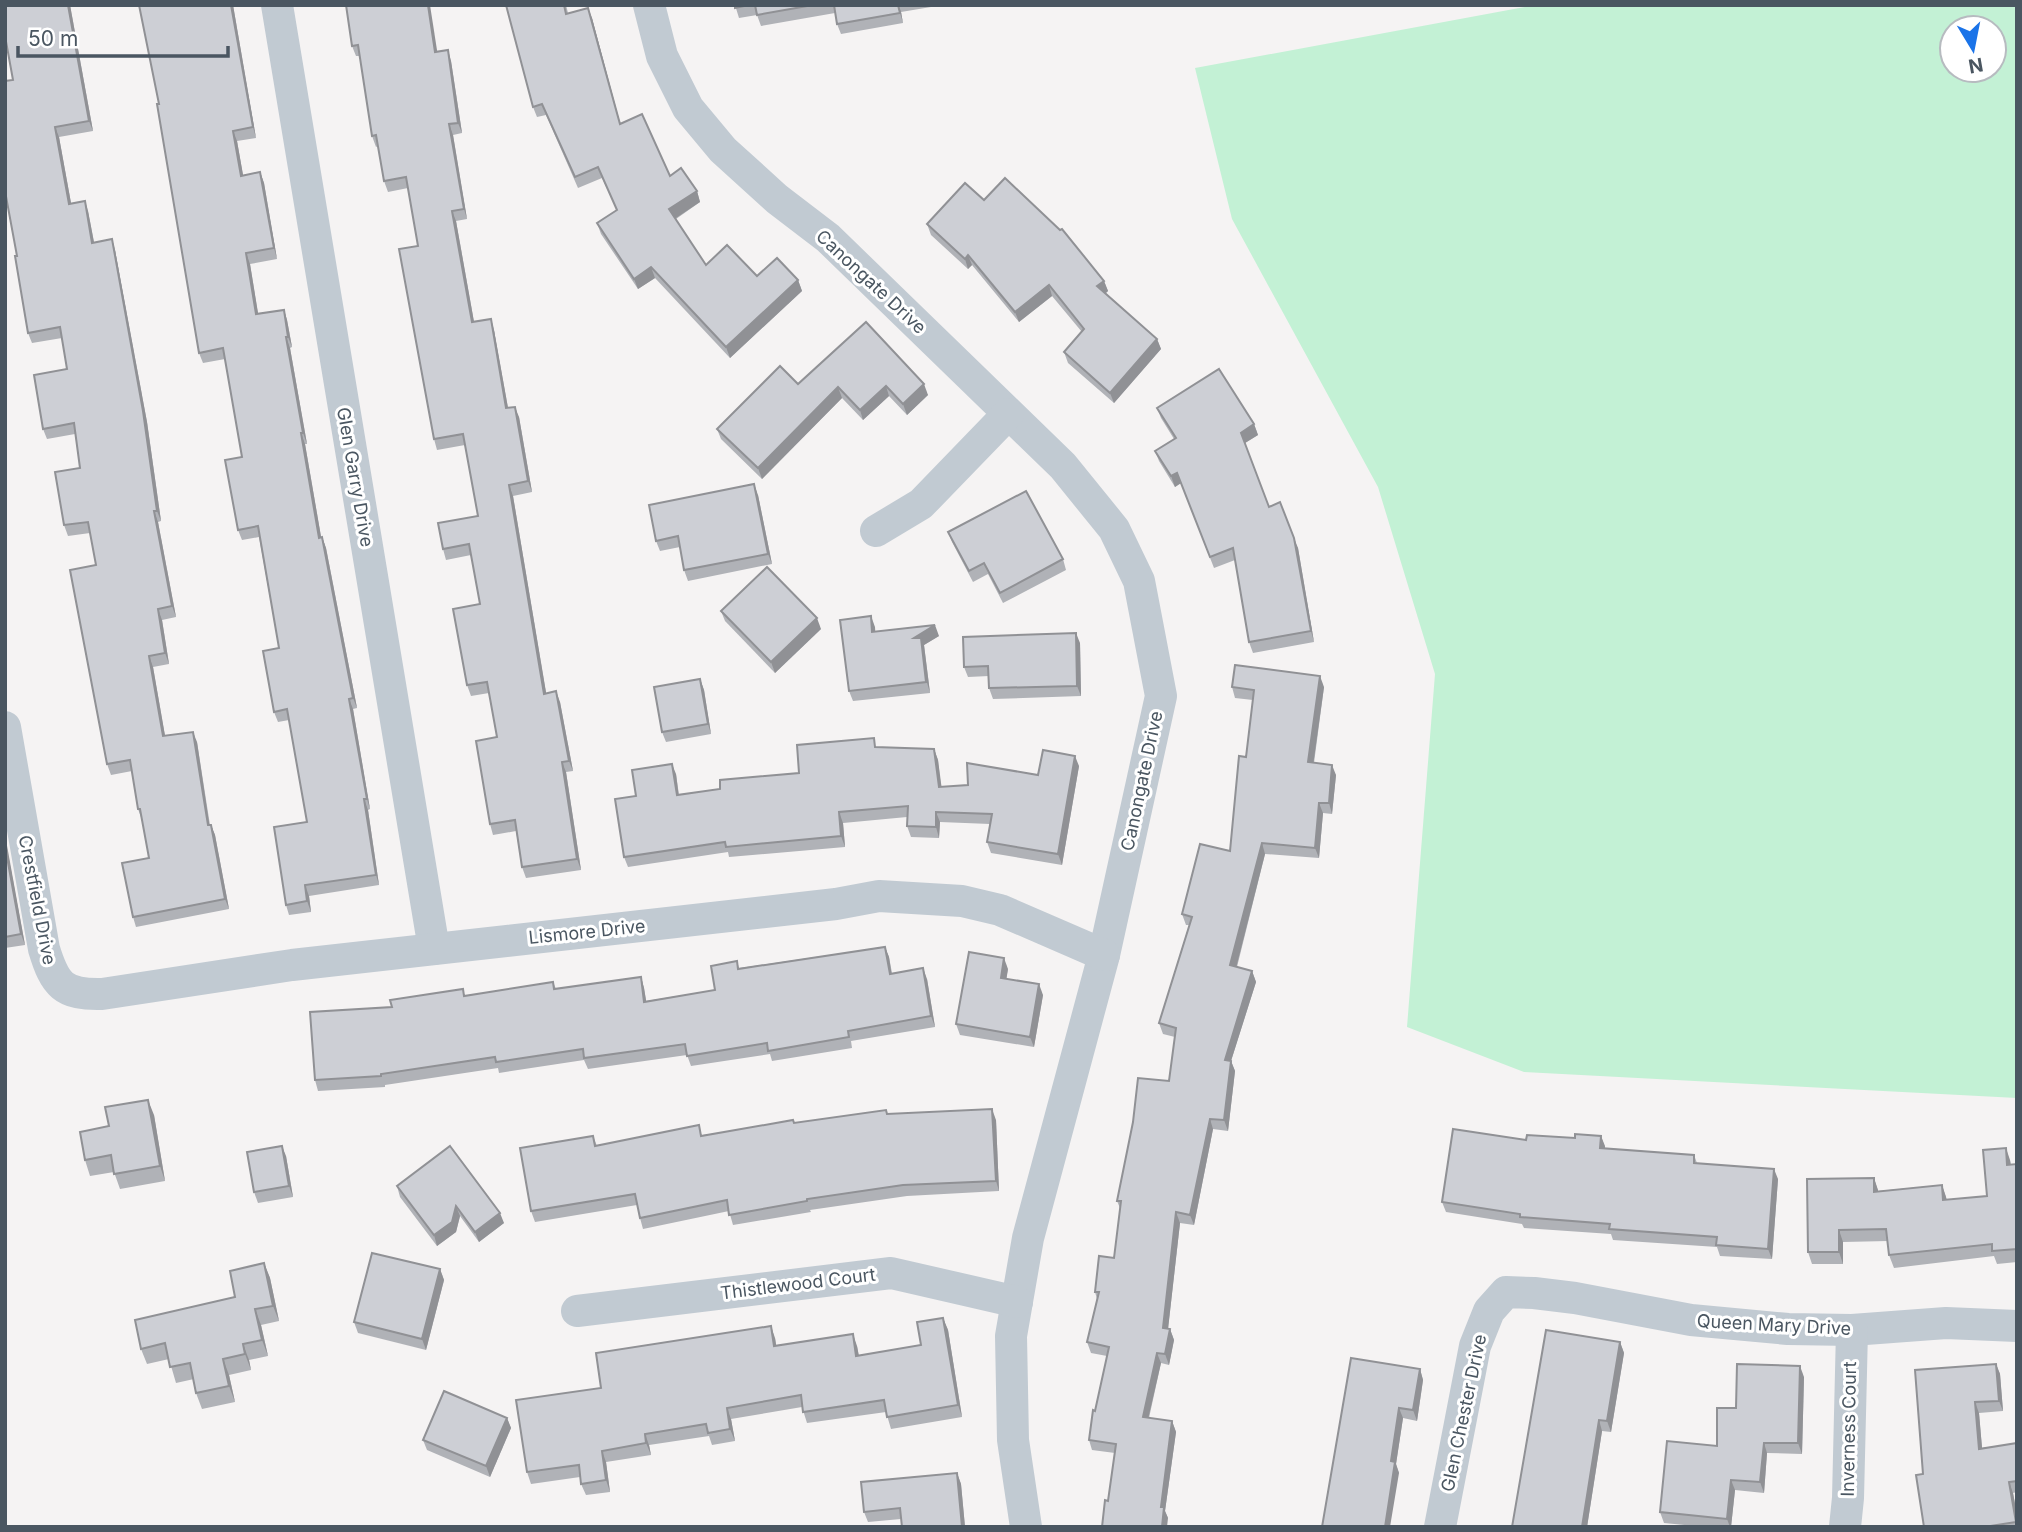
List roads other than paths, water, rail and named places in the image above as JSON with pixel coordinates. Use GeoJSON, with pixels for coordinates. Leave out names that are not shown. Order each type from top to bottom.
{"type":"FeatureCollection","features":[{"type":"Feature","properties":{"kind":"street","name":"Glen Garry Drive"},"geometry":{"type":"LineString","coordinates":[[277,5],[434,949]]}},
{"type":"Feature","properties":{"kind":"street","name":"Canongate Drive"},"geometry":{"type":"LineString","coordinates":[[649,5],[662,56],[688,108],[723,150],[777,199],[828,238],[1063,466],[1114,529],[1139,581],[1161,696],[1104,955],[1028,1238],[1011,1336],[1013,1440],[1026,1527]]}},
{"type":"Feature","properties":{"kind":"street"},"geometry":{"type":"LineString","coordinates":[[876,531],[921,504],[1008,414]]}},
{"type":"Feature","properties":{"kind":"street","name":"Crestfield Drive"},"geometry":{"type":"LineString","coordinates":[[5,727],[10,783],[44,949],[51,972],[62,986]]}},
{"type":"Feature","properties":{"kind":"street","name":"Lismore Drive"},"geometry":{"type":"LineString","coordinates":[[62,986],[82,995],[102,994],[292,965],[879,897],[962,901],[1000,910],[1104,955]]}},
{"type":"Feature","properties":{"kind":"street","name":"Thistlewood Court"},"geometry":{"type":"LineString","coordinates":[[577,1311],[891,1273],[1017,1302]]}},
{"type":"Feature","properties":{"kind":"street","name":"Glen Chester Drive"},"geometry":{"type":"LineString","coordinates":[[1440,1527],[1475,1346],[1489,1311],[1506,1292],[1575,1298]]}},
{"type":"Feature","properties":{"kind":"street","name":"Queen Mary Drive"},"geometry":{"type":"LineString","coordinates":[[1575,1298],[1690,1320],[1788,1329],[1852,1330],[1946,1323],[2017,1326]]}},
{"type":"Feature","properties":{"kind":"street","name":"Inverness Court"},"geometry":{"type":"LineString","coordinates":[[1845,1527],[1852,1330]]}}]}
